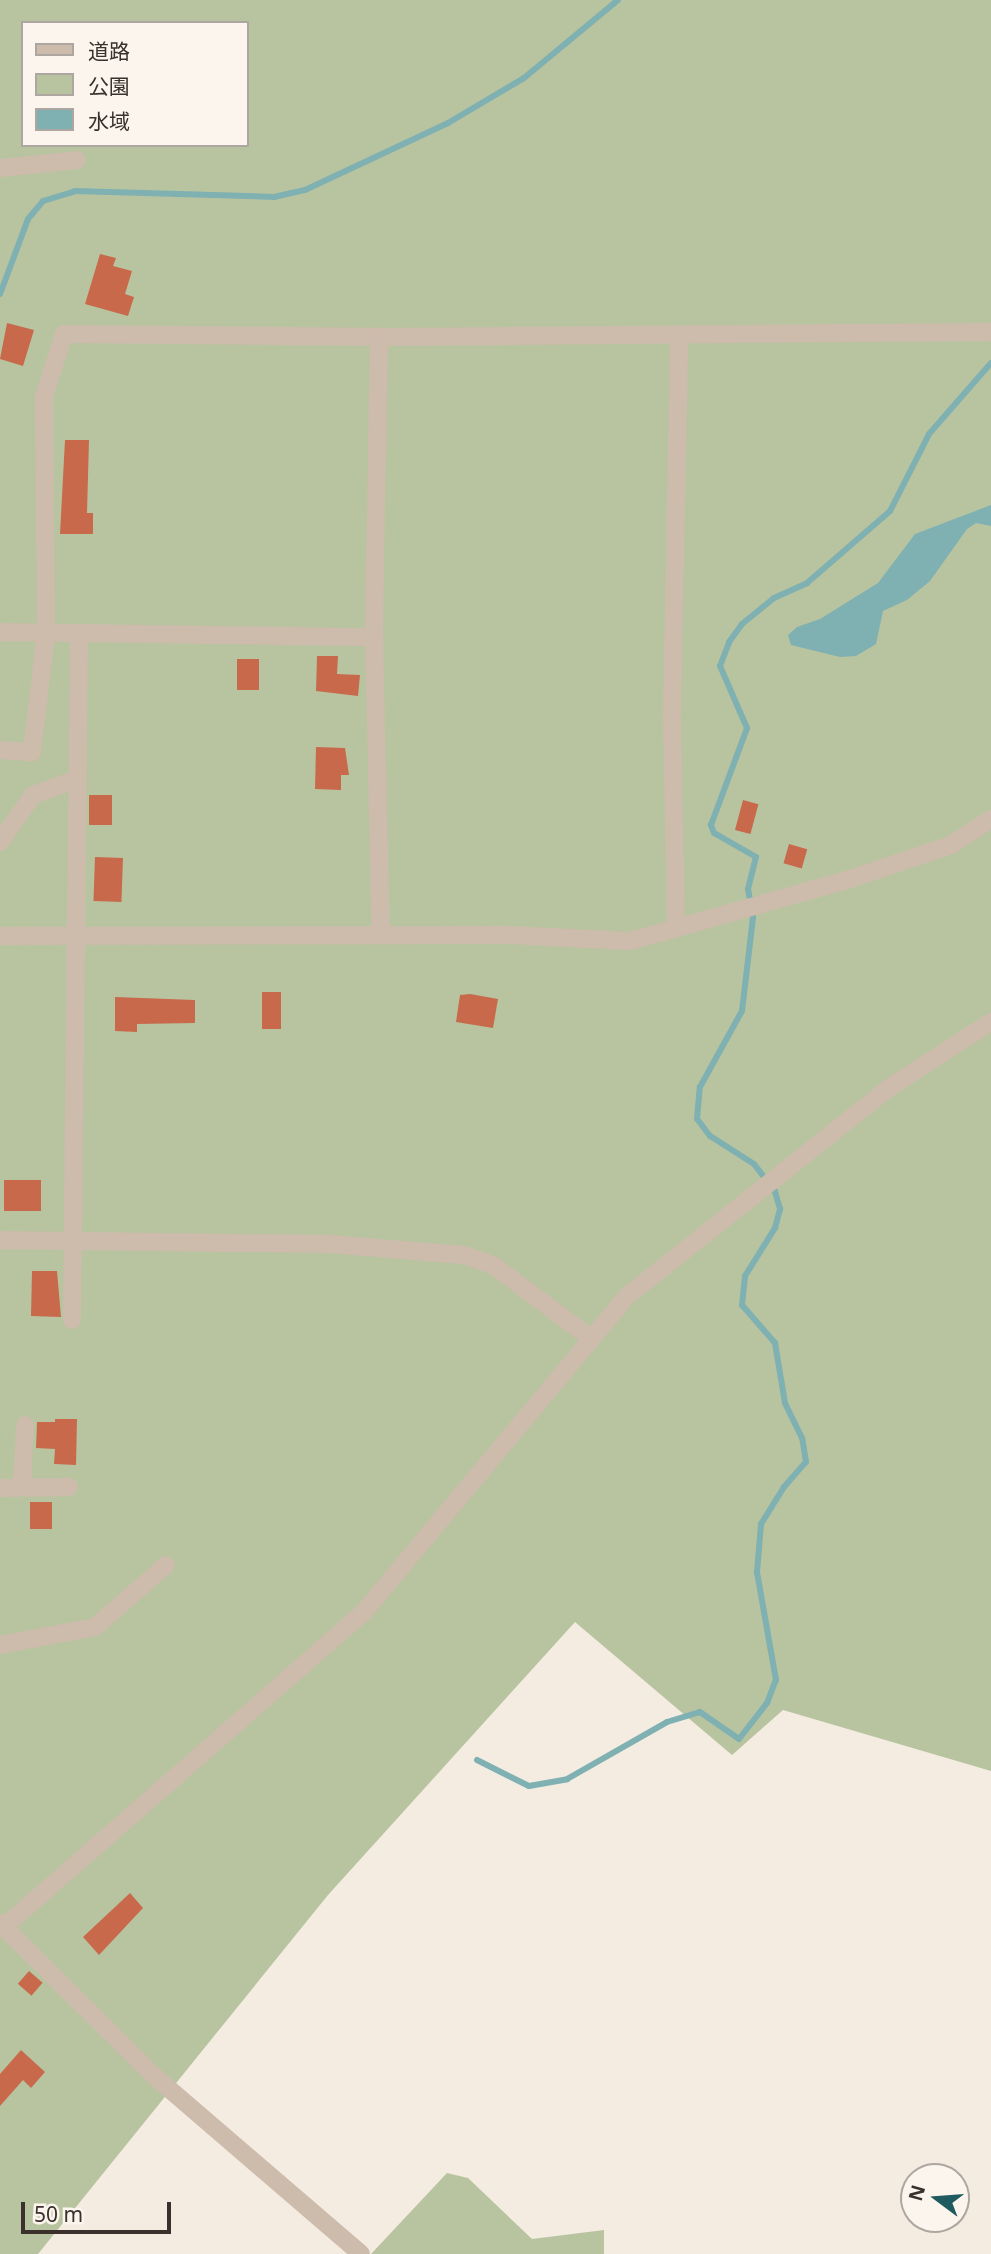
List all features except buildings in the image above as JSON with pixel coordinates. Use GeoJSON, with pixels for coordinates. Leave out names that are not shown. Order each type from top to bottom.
{"type":"FeatureCollection","features":[{"type":"Feature","properties":{"kind":"street"},"geometry":{"type":"LineString","coordinates":[[0,168],[77,160]]}},
{"type":"Feature","properties":{"kind":"street"},"geometry":{"type":"LineString","coordinates":[[0,750],[32,752],[46,632],[44,396],[64,334],[379,337],[988,332]]}},
{"type":"Feature","properties":{"kind":"street"},"geometry":{"type":"LineString","coordinates":[[676,928],[672,710],[679,335]]}},
{"type":"Feature","properties":{"kind":"street"},"geometry":{"type":"LineString","coordinates":[[379,337],[374,637],[381,936]]}},
{"type":"Feature","properties":{"kind":"street"},"geometry":{"type":"LineString","coordinates":[[0,632],[374,637]]}},
{"type":"Feature","properties":{"kind":"street"},"geometry":{"type":"LineString","coordinates":[[72,1320],[76,1109],[73,936],[79,633]]}},
{"type":"Feature","properties":{"kind":"street"},"geometry":{"type":"LineString","coordinates":[[0,842],[9,823],[33,795],[75,780]]}},
{"type":"Feature","properties":{"kind":"street"},"geometry":{"type":"LineString","coordinates":[[0,936],[381,936],[630,941],[938,849],[991,819]]}},
{"type":"Feature","properties":{"kind":"street"},"geometry":{"type":"LineString","coordinates":[[361,2254],[153,2076],[2,1925],[363,1613],[589,1337],[662,1265],[890,1087],[991,1022]]}},
{"type":"Feature","properties":{"kind":"street"},"geometry":{"type":"LineString","coordinates":[[0,1240],[329,1244],[464,1255],[493,1265],[589,1337]]}},
{"type":"Feature","properties":{"kind":"street"},"geometry":{"type":"LineString","coordinates":[[22,1488],[24,1425]]}},
{"type":"Feature","properties":{"kind":"street"},"geometry":{"type":"LineString","coordinates":[[0,1488],[69,1487]]}},
{"type":"Feature","properties":{"kind":"street"},"geometry":{"type":"LineString","coordinates":[[0,1645],[95,1628],[166,1565]]}},
{"type":"Feature","properties":{"kind":"green space"},"geometry":{"type":"Polygon","coordinates":[[[0,0],[991,0],[991,1771],[783,1710],[732,1755],[575,1622],[328,1895],[38,2254],[0,2254],[0,0]]]}},
{"type":"Feature","properties":{"kind":"green space"},"geometry":{"type":"Polygon","coordinates":[[[447,2173],[468,2178],[532,2239],[604,2230],[604,2254],[371,2254],[447,2173]]]}},
{"type":"Feature","properties":{"kind":"water"},"geometry":{"type":"Polygon","coordinates":[[[991,505],[991,526],[976,523],[967,529],[930,581],[907,600],[883,611],[876,644],[856,656],[840,657],[791,645],[788,635],[797,627],[820,619],[878,583],[915,534],[991,505]]]}},
{"type":"Feature","properties":{"kind":"waterway"},"geometry":{"type":"LineString","coordinates":[[0,294],[28,219],[43,201],[75,191],[274,197],[305,190],[448,123],[524,78],[618,0]]}},
{"type":"Feature","properties":{"kind":"waterway"},"geometry":{"type":"LineString","coordinates":[[477,1760],[529,1786],[567,1779],[667,1722],[700,1712],[739,1739],[767,1703],[776,1680],[757,1572],[761,1524],[784,1487],[806,1462],[802,1438],[785,1403],[775,1343],[742,1305],[745,1276],[775,1228],[780,1209],[775,1191],[754,1164],[710,1136],[697,1119],[700,1087],[742,1011],[753,917],[748,889],[756,857],[714,833],[711,825],[747,728],[720,666],[729,642],[742,624],[774,598],[807,583],[890,511],[929,434],[991,363]]}}]}
